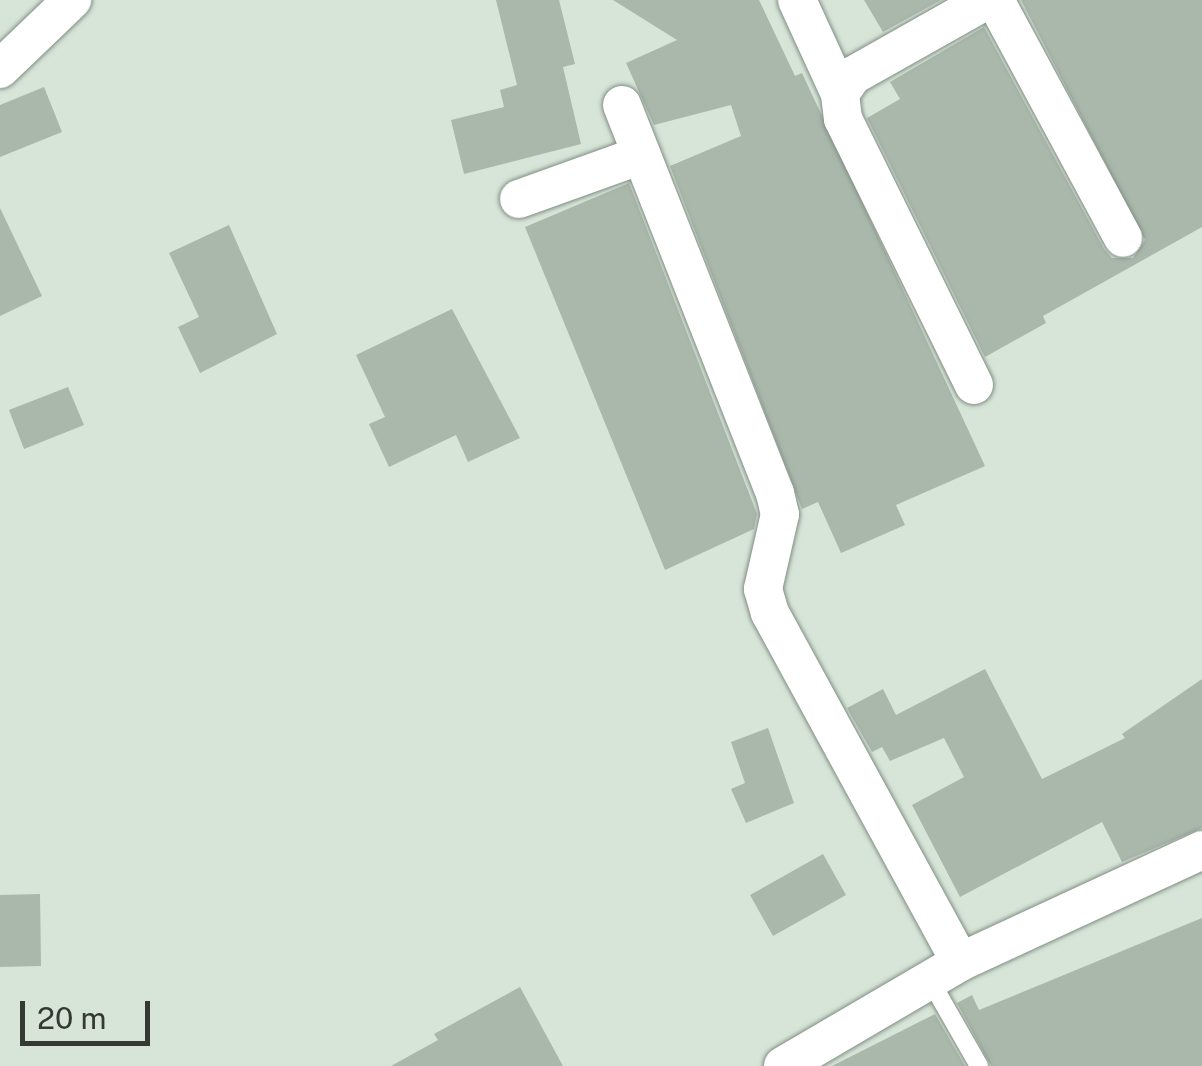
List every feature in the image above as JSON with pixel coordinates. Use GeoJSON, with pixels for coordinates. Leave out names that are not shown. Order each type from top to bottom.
{"type":"FeatureCollection","features":[{"type":"Feature","properties":{"kind":"street"},"geometry":{"type":"LineString","coordinates":[[0,69],[72,0]]}},
{"type":"Feature","properties":{"kind":"street"},"geometry":{"type":"LineString","coordinates":[[797,0],[840,94],[843,119],[974,385]]}},
{"type":"Feature","properties":{"kind":"street"},"geometry":{"type":"LineString","coordinates":[[840,94],[852,76],[991,0],[1123,238]]}},
{"type":"Feature","properties":{"kind":"street"},"geometry":{"type":"LineString","coordinates":[[622,105],[775,493],[780,514],[763,588],[770,613],[945,971]]}},
{"type":"Feature","properties":{"kind":"street"},"geometry":{"type":"LineString","coordinates":[[519,199],[641,155]]}},
{"type":"Feature","properties":{"kind":"street"},"geometry":{"type":"LineString","coordinates":[[783,1066],[945,971],[1202,850]]}},
{"type":"Feature","properties":{"kind":"lane"},"geometry":{"type":"LineString","coordinates":[[945,971],[979,1066]]}},
{"type":"Feature","properties":{"kind":"building"},"geometry":{"type":"Polygon","coordinates":[[[496,0],[559,0],[575,64],[563,67],[581,144],[464,174],[451,120],[504,107],[500,90],[517,85],[496,0]]]}},
{"type":"Feature","properties":{"kind":"building"},"geometry":{"type":"Polygon","coordinates":[[[613,0],[759,0],[795,76],[802,73],[985,466],[896,505],[905,525],[841,553],[818,502],[802,509],[670,166],[741,136],[731,105],[654,125],[626,63],[677,40],[613,0]]]}},
{"type":"Feature","properties":{"kind":"building"},"geometry":{"type":"Polygon","coordinates":[[[864,0],[941,0],[883,32],[864,0]]]}},
{"type":"Feature","properties":{"kind":"building"},"geometry":{"type":"Polygon","coordinates":[[[1021,0],[1202,0],[1202,227],[1043,316],[1046,323],[985,357],[867,118],[900,99],[890,82],[984,27],[1104,249],[1112,258],[1133,258],[1145,240],[1021,0]]]}},
{"type":"Feature","properties":{"kind":"building"},"geometry":{"type":"Polygon","coordinates":[[[44,87],[62,132],[0,157],[0,105],[44,87]]]}},
{"type":"Feature","properties":{"kind":"building"},"geometry":{"type":"Polygon","coordinates":[[[629,183],[757,514],[754,529],[665,570],[525,227],[629,183]]]}},
{"type":"Feature","properties":{"kind":"building"},"geometry":{"type":"Polygon","coordinates":[[[0,208],[42,296],[0,316],[0,208]]]}},
{"type":"Feature","properties":{"kind":"building"},"geometry":{"type":"Polygon","coordinates":[[[229,225],[277,334],[200,373],[178,327],[199,317],[169,253],[229,225]]]}},
{"type":"Feature","properties":{"kind":"building"},"geometry":{"type":"Polygon","coordinates":[[[452,309],[520,438],[468,462],[456,435],[389,467],[369,424],[385,417],[356,355],[452,309]]]}},
{"type":"Feature","properties":{"kind":"building"},"geometry":{"type":"Polygon","coordinates":[[[68,387],[84,425],[24,449],[9,410],[68,387]]]}},
{"type":"Feature","properties":{"kind":"building"},"geometry":{"type":"Polygon","coordinates":[[[985,669],[1042,779],[1125,738],[1122,734],[1202,679],[1202,828],[1122,862],[1102,822],[960,897],[912,805],[964,777],[944,738],[890,761],[882,747],[872,752],[847,708],[883,689],[896,715],[985,669]]]}},
{"type":"Feature","properties":{"kind":"building"},"geometry":{"type":"Polygon","coordinates":[[[768,728],[794,803],[746,823],[731,789],[745,783],[731,742],[768,728]]]}},
{"type":"Feature","properties":{"kind":"building"},"geometry":{"type":"Polygon","coordinates":[[[823,854],[846,895],[773,936],[750,895],[823,854]]]}},
{"type":"Feature","properties":{"kind":"building"},"geometry":{"type":"Polygon","coordinates":[[[40,894],[41,966],[0,967],[0,895],[40,894]]]}},
{"type":"Feature","properties":{"kind":"building"},"geometry":{"type":"Polygon","coordinates":[[[1202,918],[1202,1066],[991,1066],[957,1003],[972,995],[979,1010],[1202,918]]]}},
{"type":"Feature","properties":{"kind":"building"},"geometry":{"type":"Polygon","coordinates":[[[520,987],[563,1066],[391,1066],[438,1040],[434,1034],[520,987]]]}},
{"type":"Feature","properties":{"kind":"building"},"geometry":{"type":"Polygon","coordinates":[[[935,1014],[965,1066],[832,1066],[935,1014]]]}}]}
